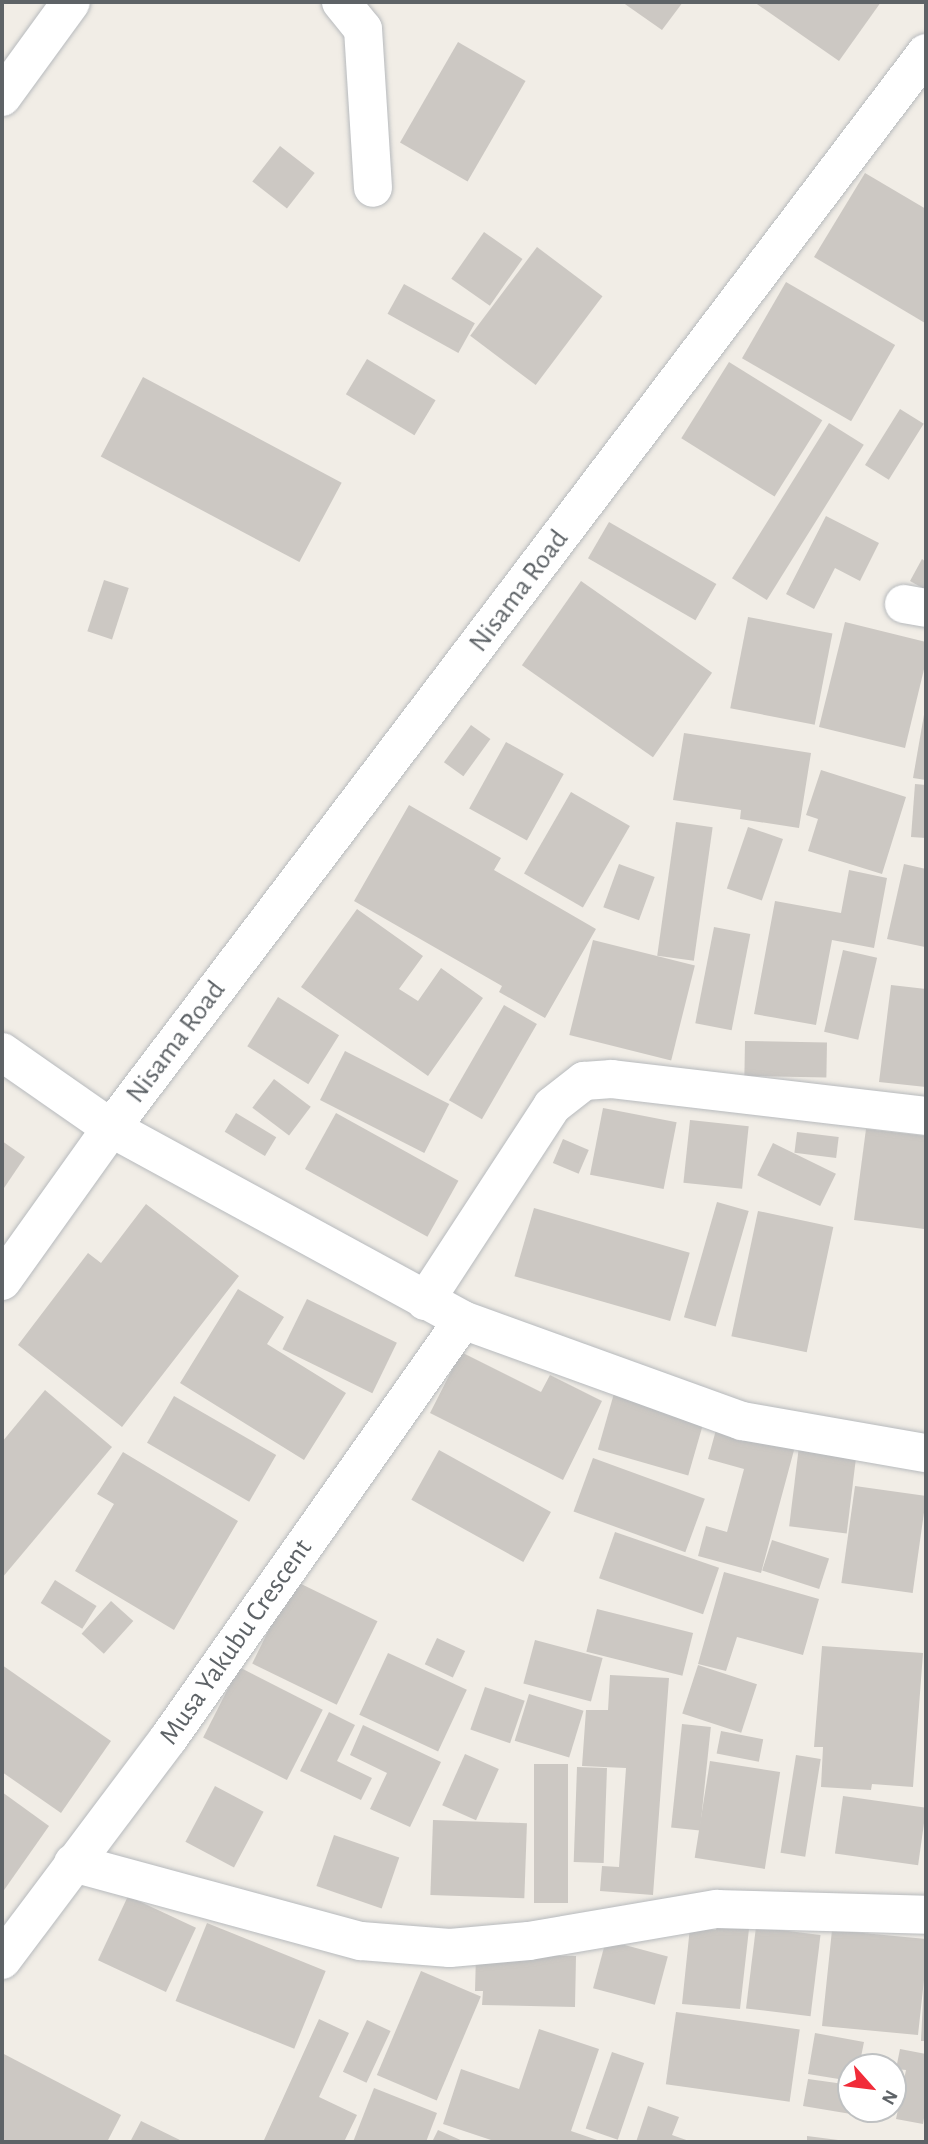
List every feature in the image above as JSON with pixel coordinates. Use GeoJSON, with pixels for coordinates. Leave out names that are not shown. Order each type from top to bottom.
{"type":"FeatureCollection","features":[{"type":"Feature","properties":{"kind":"street"},"geometry":{"type":"LineString","coordinates":[[2,97],[71,2]]}},
{"type":"Feature","properties":{"kind":"street"},"geometry":{"type":"LineString","coordinates":[[341,2],[363,29],[373,188]]}},
{"type":"Feature","properties":{"kind":"street","name":"Nisama Road"},"geometry":{"type":"LineString","coordinates":[[2,1281],[111,1128],[926,53]]}},
{"type":"Feature","properties":{"kind":"street"},"geometry":{"type":"LineString","coordinates":[[2,1052],[111,1128],[463,1320],[742,1421],[926,1453]]}},
{"type":"Feature","properties":{"kind":"street"},"geometry":{"type":"LineString","coordinates":[[425,1301],[552,1106],[584,1080],[612,1079],[926,1116]]}},
{"type":"Feature","properties":{"kind":"street","name":"Musa Yakubu Crescent"},"geometry":{"type":"LineString","coordinates":[[2,1960],[168,1739],[463,1320]]}},
{"type":"Feature","properties":{"kind":"street"},"geometry":{"type":"LineString","coordinates":[[73,1863],[361,1941],[450,1948],[529,1941],[717,1909],[926,1915]]}},
{"type":"Feature","properties":{"kind":"building"},"geometry":{"type":"Polygon","coordinates":[[[622,2],[683,2],[662,30],[622,2]]]}},
{"type":"Feature","properties":{"kind":"building"},"geometry":{"type":"Polygon","coordinates":[[[754,2],[881,2],[839,61],[754,2]]]}},
{"type":"Feature","properties":{"kind":"building"},"geometry":{"type":"Polygon","coordinates":[[[458,42],[526,81],[468,181],[400,142],[458,42]]]}},
{"type":"Feature","properties":{"kind":"building"},"geometry":{"type":"Polygon","coordinates":[[[280,146],[315,173],[287,209],[252,181],[280,146]]]}},
{"type":"Feature","properties":{"kind":"building"},"geometry":{"type":"Polygon","coordinates":[[[865,173],[926,209],[925,323],[814,257],[865,173]]]}},
{"type":"Feature","properties":{"kind":"building"},"geometry":{"type":"Polygon","coordinates":[[[484,232],[523,259],[490,306],[451,279],[484,232]]]}},
{"type":"Feature","properties":{"kind":"building"},"geometry":{"type":"Polygon","coordinates":[[[537,247],[602,296],[536,385],[470,336],[537,247]]]}},
{"type":"Feature","properties":{"kind":"building"},"geometry":{"type":"Polygon","coordinates":[[[786,282],[895,345],[851,421],[742,358],[786,282]]]}},
{"type":"Feature","properties":{"kind":"building"},"geometry":{"type":"Polygon","coordinates":[[[404,284],[475,323],[458,353],[388,314],[404,284]]]}},
{"type":"Feature","properties":{"kind":"building"},"geometry":{"type":"Polygon","coordinates":[[[367,359],[436,400],[414,435],[346,394],[367,359]]]}},
{"type":"Feature","properties":{"kind":"building"},"geometry":{"type":"Polygon","coordinates":[[[729,362],[822,420],[775,497],[681,438],[729,362]]]}},
{"type":"Feature","properties":{"kind":"building"},"geometry":{"type":"Polygon","coordinates":[[[143,377],[342,483],[299,562],[101,456],[143,377]]]}},
{"type":"Feature","properties":{"kind":"building"},"geometry":{"type":"Polygon","coordinates":[[[900,409],[924,424],[889,480],[865,465],[900,409]]]}},
{"type":"Feature","properties":{"kind":"building"},"geometry":{"type":"Polygon","coordinates":[[[829,423],[864,445],[767,600],[732,578],[829,423]]]}},
{"type":"Feature","properties":{"kind":"building"},"geometry":{"type":"Polygon","coordinates":[[[826,516],[879,543],[860,581],[835,568],[814,609],[786,594],[826,516]]]}},
{"type":"Feature","properties":{"kind":"building"},"geometry":{"type":"Polygon","coordinates":[[[609,522],[716,584],[695,620],[588,558],[609,522]]]}},
{"type":"Feature","properties":{"kind":"building"},"geometry":{"type":"Polygon","coordinates":[[[922,559],[926,562],[926,590],[910,581],[922,559]]]}},
{"type":"Feature","properties":{"kind":"building"},"geometry":{"type":"Polygon","coordinates":[[[104,580],[129,588],[112,639],[87,631],[104,580]]]}},
{"type":"Feature","properties":{"kind":"building"},"geometry":{"type":"Polygon","coordinates":[[[581,581],[712,673],[653,757],[522,665],[581,581]]]}},
{"type":"Feature","properties":{"kind":"building"},"geometry":{"type":"Polygon","coordinates":[[[748,617],[832,633],[815,725],[730,708],[748,617]]]}},
{"type":"Feature","properties":{"kind":"building"},"geometry":{"type":"Polygon","coordinates":[[[845,622],[926,642],[926,661],[905,748],[819,727],[845,622]]]}},
{"type":"Feature","properties":{"kind":"building"},"geometry":{"type":"Polygon","coordinates":[[[926,709],[926,780],[913,778],[926,709]]]}},
{"type":"Feature","properties":{"kind":"building"},"geometry":{"type":"Polygon","coordinates":[[[471,725],[490,739],[463,776],[444,762],[471,725]]]}},
{"type":"Feature","properties":{"kind":"building"},"geometry":{"type":"Polygon","coordinates":[[[684,733],[811,753],[799,828],[740,819],[741,810],[673,800],[684,733]]]}},
{"type":"Feature","properties":{"kind":"building"},"geometry":{"type":"Polygon","coordinates":[[[506,742],[564,774],[527,840],[469,808],[506,742]]]}},
{"type":"Feature","properties":{"kind":"building"},"geometry":{"type":"Polygon","coordinates":[[[821,770],[906,797],[882,874],[808,851],[818,819],[806,815],[821,770]]]}},
{"type":"Feature","properties":{"kind":"building"},"geometry":{"type":"Polygon","coordinates":[[[915,784],[926,785],[926,838],[911,837],[915,784]]]}},
{"type":"Feature","properties":{"kind":"building"},"geometry":{"type":"Polygon","coordinates":[[[571,792],[630,826],[583,907],[524,873],[571,792]]]}},
{"type":"Feature","properties":{"kind":"building"},"geometry":{"type":"Polygon","coordinates":[[[409,805],[501,858],[494,870],[596,929],[545,1018],[499,992],[502,986],[354,901],[409,805]]]}},
{"type":"Feature","properties":{"kind":"building"},"geometry":{"type":"Polygon","coordinates":[[[676,822],[713,827],[694,961],[657,956],[676,822]]]}},
{"type":"Feature","properties":{"kind":"building"},"geometry":{"type":"Polygon","coordinates":[[[748,827],[783,839],[762,901],[727,888],[748,827]]]}},
{"type":"Feature","properties":{"kind":"building"},"geometry":{"type":"Polygon","coordinates":[[[619,864],[655,877],[639,920],[603,907],[619,864]]]}},
{"type":"Feature","properties":{"kind":"building"},"geometry":{"type":"Polygon","coordinates":[[[904,864],[926,869],[925,947],[887,939],[904,864]]]}},
{"type":"Feature","properties":{"kind":"building"},"geometry":{"type":"Polygon","coordinates":[[[849,870],[887,878],[874,948],[832,940],[816,1025],[754,1014],[775,901],[841,913],[849,870]]]}},
{"type":"Feature","properties":{"kind":"building"},"geometry":{"type":"Polygon","coordinates":[[[357,909],[423,956],[399,989],[418,1001],[441,968],[483,998],[428,1076],[301,987],[357,909]]]}},
{"type":"Feature","properties":{"kind":"building"},"geometry":{"type":"Polygon","coordinates":[[[714,927],[750,934],[732,1030],[695,1023],[714,927]]]}},
{"type":"Feature","properties":{"kind":"building"},"geometry":{"type":"Polygon","coordinates":[[[593,940],[695,965],[671,1060],[569,1035],[593,940]]]}},
{"type":"Feature","properties":{"kind":"building"},"geometry":{"type":"Polygon","coordinates":[[[843,950],[877,958],[858,1040],[824,1032],[843,950]]]}},
{"type":"Feature","properties":{"kind":"building"},"geometry":{"type":"Polygon","coordinates":[[[891,985],[926,989],[926,1087],[879,1082],[891,985]]]}},
{"type":"Feature","properties":{"kind":"building"},"geometry":{"type":"Polygon","coordinates":[[[278,997],[339,1035],[308,1084],[247,1046],[278,997]]]}},
{"type":"Feature","properties":{"kind":"building"},"geometry":{"type":"Polygon","coordinates":[[[504,1005],[537,1024],[482,1119],[449,1100],[504,1005]]]}},
{"type":"Feature","properties":{"kind":"building"},"geometry":{"type":"Polygon","coordinates":[[[745,1041],[827,1042],[826,1077],[744,1076],[745,1041]]]}},
{"type":"Feature","properties":{"kind":"building"},"geometry":{"type":"Polygon","coordinates":[[[345,1051],[449,1104],[424,1153],[320,1100],[345,1051]]]}},
{"type":"Feature","properties":{"kind":"building"},"geometry":{"type":"Polygon","coordinates":[[[274,1079],[311,1107],[289,1135],[252,1108],[274,1079]]]}},
{"type":"Feature","properties":{"kind":"building"},"geometry":{"type":"Polygon","coordinates":[[[603,1108],[677,1122],[664,1189],[590,1175],[603,1108]]]}},
{"type":"Feature","properties":{"kind":"building"},"geometry":{"type":"Polygon","coordinates":[[[236,1113],[276,1137],[265,1156],[225,1132],[236,1113]]]}},
{"type":"Feature","properties":{"kind":"building"},"geometry":{"type":"Polygon","coordinates":[[[336,1113],[458,1181],[427,1237],[305,1169],[336,1113]]]}},
{"type":"Feature","properties":{"kind":"building"},"geometry":{"type":"Polygon","coordinates":[[[690,1120],[749,1126],[742,1189],[683,1183],[690,1120]]]}},
{"type":"Feature","properties":{"kind":"building"},"geometry":{"type":"Polygon","coordinates":[[[866,1129],[926,1136],[924,1229],[854,1220],[866,1129]]]}},
{"type":"Feature","properties":{"kind":"building"},"geometry":{"type":"Polygon","coordinates":[[[797,1132],[839,1137],[836,1158],[794,1153],[797,1132]]]}},
{"type":"Feature","properties":{"kind":"building"},"geometry":{"type":"Polygon","coordinates":[[[563,1139],[589,1150],[579,1174],[553,1163],[563,1139]]]}},
{"type":"Feature","properties":{"kind":"building"},"geometry":{"type":"Polygon","coordinates":[[[2,1141],[25,1157],[2,1191],[2,1141]]]}},
{"type":"Feature","properties":{"kind":"building"},"geometry":{"type":"Polygon","coordinates":[[[773,1143],[836,1174],[820,1206],[757,1175],[773,1143]]]}},
{"type":"Feature","properties":{"kind":"building"},"geometry":{"type":"Polygon","coordinates":[[[717,1202],[749,1211],[716,1326],[684,1317],[717,1202]]]}},
{"type":"Feature","properties":{"kind":"building"},"geometry":{"type":"Polygon","coordinates":[[[146,1204],[239,1276],[122,1427],[18,1345],[88,1253],[101,1263],[146,1204]]]}},
{"type":"Feature","properties":{"kind":"building"},"geometry":{"type":"Polygon","coordinates":[[[534,1208],[690,1253],[670,1321],[514,1276],[534,1208]]]}},
{"type":"Feature","properties":{"kind":"building"},"geometry":{"type":"Polygon","coordinates":[[[758,1211],[833,1227],[807,1352],[731,1336],[758,1211]]]}},
{"type":"Feature","properties":{"kind":"building"},"geometry":{"type":"Polygon","coordinates":[[[238,1289],[284,1317],[267,1344],[346,1393],[304,1460],[180,1383],[238,1289]]]}},
{"type":"Feature","properties":{"kind":"building"},"geometry":{"type":"Polygon","coordinates":[[[307,1299],[397,1343],[372,1393],[282,1349],[307,1299]]]}},
{"type":"Feature","properties":{"kind":"building"},"geometry":{"type":"Polygon","coordinates":[[[461,1352],[541,1392],[550,1375],[602,1401],[563,1480],[430,1413],[461,1352]]]}},
{"type":"Feature","properties":{"kind":"building"},"geometry":{"type":"Polygon","coordinates":[[[45,1390],[112,1447],[2,1578],[2,1442],[45,1390]]]}},
{"type":"Feature","properties":{"kind":"building"},"geometry":{"type":"Polygon","coordinates":[[[615,1390],[705,1416],[688,1476],[598,1450],[615,1390]]]}},
{"type":"Feature","properties":{"kind":"building"},"geometry":{"type":"Polygon","coordinates":[[[174,1396],[276,1455],[249,1502],[147,1443],[174,1396]]]}},
{"type":"Feature","properties":{"kind":"building"},"geometry":{"type":"Polygon","coordinates":[[[719,1419],[797,1439],[761,1573],[698,1556],[706,1526],[727,1532],[744,1469],[708,1459],[719,1419]]]}},
{"type":"Feature","properties":{"kind":"building"},"geometry":{"type":"Polygon","coordinates":[[[800,1438],[858,1445],[847,1533],[789,1526],[800,1438]]]}},
{"type":"Feature","properties":{"kind":"building"},"geometry":{"type":"Polygon","coordinates":[[[439,1450],[551,1512],[523,1562],[411,1500],[439,1450]]]}},
{"type":"Feature","properties":{"kind":"building"},"geometry":{"type":"Polygon","coordinates":[[[123,1452],[238,1521],[174,1630],[75,1571],[114,1504],[97,1494],[123,1452]]]}},
{"type":"Feature","properties":{"kind":"building"},"geometry":{"type":"Polygon","coordinates":[[[593,1458],[705,1499],[685,1552],[574,1512],[593,1458]]]}},
{"type":"Feature","properties":{"kind":"building"},"geometry":{"type":"Polygon","coordinates":[[[855,1486],[926,1496],[913,1593],[841,1583],[855,1486]]]}},
{"type":"Feature","properties":{"kind":"building"},"geometry":{"type":"Polygon","coordinates":[[[615,1532],[719,1568],[703,1614],[599,1578],[615,1532]]]}},
{"type":"Feature","properties":{"kind":"building"},"geometry":{"type":"Polygon","coordinates":[[[772,1540],[829,1559],[819,1589],[762,1570],[772,1540]]]}},
{"type":"Feature","properties":{"kind":"building"},"geometry":{"type":"Polygon","coordinates":[[[724,1572],[819,1599],[803,1655],[737,1637],[726,1671],[698,1664],[724,1572]]]}},
{"type":"Feature","properties":{"kind":"building"},"geometry":{"type":"Polygon","coordinates":[[[55,1580],[97,1606],[82,1629],[41,1603],[55,1580]]]}},
{"type":"Feature","properties":{"kind":"building"},"geometry":{"type":"Polygon","coordinates":[[[293,1580],[377,1621],[337,1705],[252,1664],[293,1580]]]}},
{"type":"Feature","properties":{"kind":"building"},"geometry":{"type":"Polygon","coordinates":[[[111,1601],[133,1621],[104,1654],[82,1634],[111,1601]]]}},
{"type":"Feature","properties":{"kind":"building"},"geometry":{"type":"Polygon","coordinates":[[[597,1609],[693,1633],[682,1676],[586,1652],[597,1609]]]}},
{"type":"Feature","properties":{"kind":"building"},"geometry":{"type":"Polygon","coordinates":[[[437,1638],[465,1651],[453,1677],[425,1664],[437,1638]]]}},
{"type":"Feature","properties":{"kind":"building"},"geometry":{"type":"Polygon","coordinates":[[[535,1640],[603,1658],[591,1702],[523,1683],[535,1640]]]}},
{"type":"Feature","properties":{"kind":"building"},"geometry":{"type":"Polygon","coordinates":[[[822,1646],[923,1653],[913,1787],[872,1784],[871,1790],[821,1787],[823,1747],[814,1747],[822,1646]]]}},
{"type":"Feature","properties":{"kind":"building"},"geometry":{"type":"Polygon","coordinates":[[[388,1653],[467,1690],[438,1751],[359,1715],[388,1653]]]}},
{"type":"Feature","properties":{"kind":"building"},"geometry":{"type":"Polygon","coordinates":[[[2,1665],[111,1741],[61,1813],[2,1772],[2,1665]]]}},
{"type":"Feature","properties":{"kind":"building"},"geometry":{"type":"Polygon","coordinates":[[[698,1665],[757,1684],[741,1733],[682,1714],[698,1665]]]}},
{"type":"Feature","properties":{"kind":"building"},"geometry":{"type":"Polygon","coordinates":[[[239,1667],[323,1710],[287,1780],[203,1737],[239,1667]]]}},
{"type":"Feature","properties":{"kind":"building"},"geometry":{"type":"Polygon","coordinates":[[[610,1675],[669,1678],[653,1895],[600,1891],[602,1866],[619,1867],[626,1768],[582,1766],[586,1710],[608,1710],[610,1675]]]}},
{"type":"Feature","properties":{"kind":"building"},"geometry":{"type":"Polygon","coordinates":[[[485,1687],[525,1701],[510,1743],[470,1730],[485,1687]]]}},
{"type":"Feature","properties":{"kind":"building"},"geometry":{"type":"Polygon","coordinates":[[[529,1694],[584,1711],[569,1758],[515,1741],[529,1694]]]}},
{"type":"Feature","properties":{"kind":"building"},"geometry":{"type":"Polygon","coordinates":[[[329,1712],[355,1725],[337,1761],[372,1778],[361,1800],[300,1771],[329,1712]]]}},
{"type":"Feature","properties":{"kind":"building"},"geometry":{"type":"Polygon","coordinates":[[[682,1724],[711,1727],[700,1830],[671,1827],[682,1724]]]}},
{"type":"Feature","properties":{"kind":"building"},"geometry":{"type":"Polygon","coordinates":[[[363,1725],[441,1762],[410,1827],[370,1809],[387,1773],[350,1755],[363,1725]]]}},
{"type":"Feature","properties":{"kind":"building"},"geometry":{"type":"Polygon","coordinates":[[[721,1731],[763,1739],[759,1762],[717,1754],[721,1731]]]}},
{"type":"Feature","properties":{"kind":"building"},"geometry":{"type":"Polygon","coordinates":[[[465,1754],[499,1769],[476,1820],[442,1805],[465,1754]]]}},
{"type":"Feature","properties":{"kind":"building"},"geometry":{"type":"Polygon","coordinates":[[[796,1755],[821,1759],[805,1857],[781,1853],[796,1755]]]}},
{"type":"Feature","properties":{"kind":"building"},"geometry":{"type":"Polygon","coordinates":[[[710,1761],[780,1772],[765,1869],[695,1858],[710,1761]]]}},
{"type":"Feature","properties":{"kind":"building"},"geometry":{"type":"Polygon","coordinates":[[[534,1764],[568,1764],[568,1903],[534,1903],[534,1764]]]}},
{"type":"Feature","properties":{"kind":"building"},"geometry":{"type":"Polygon","coordinates":[[[577,1767],[607,1768],[604,1863],[574,1862],[577,1767]]]}},
{"type":"Feature","properties":{"kind":"building"},"geometry":{"type":"Polygon","coordinates":[[[215,1786],[264,1812],[234,1867],[185,1842],[215,1786]]]}},
{"type":"Feature","properties":{"kind":"building"},"geometry":{"type":"Polygon","coordinates":[[[2,1792],[49,1826],[2,1893],[2,1792]]]}},
{"type":"Feature","properties":{"kind":"building"},"geometry":{"type":"Polygon","coordinates":[[[843,1796],[926,1808],[918,1865],[835,1853],[843,1796]]]}},
{"type":"Feature","properties":{"kind":"building"},"geometry":{"type":"Polygon","coordinates":[[[433,1820],[527,1823],[524,1898],[430,1895],[433,1820]]]}},
{"type":"Feature","properties":{"kind":"building"},"geometry":{"type":"Polygon","coordinates":[[[334,1835],[399,1857],[382,1909],[316,1886],[334,1835]]]}},
{"type":"Feature","properties":{"kind":"building"},"geometry":{"type":"Polygon","coordinates":[[[128,1896],[196,1928],[166,1992],[98,1960],[128,1896]]]}},
{"type":"Feature","properties":{"kind":"building"},"geometry":{"type":"Polygon","coordinates":[[[717,1917],[750,1920],[740,2009],[682,2004],[690,1927],[716,1930],[717,1917]]]}},
{"type":"Feature","properties":{"kind":"building"},"geometry":{"type":"Polygon","coordinates":[[[207,1923],[326,1971],[294,2049],[176,2001],[207,1923]]]}},
{"type":"Feature","properties":{"kind":"building"},"geometry":{"type":"Polygon","coordinates":[[[756,1927],[821,1935],[811,2016],[746,2008],[756,1927]]]}},
{"type":"Feature","properties":{"kind":"building"},"geometry":{"type":"Polygon","coordinates":[[[832,1930],[926,1939],[926,2041],[921,2041],[924,1980],[918,2035],[822,2026],[832,1930]]]}},
{"type":"Feature","properties":{"kind":"building"},"geometry":{"type":"Polygon","coordinates":[[[606,1940],[668,1957],[655,2005],[593,1988],[606,1940]]]}},
{"type":"Feature","properties":{"kind":"building"},"geometry":{"type":"Polygon","coordinates":[[[476,1954],[576,1956],[575,2007],[482,2005],[483,1991],[475,1991],[476,1954]]]}},
{"type":"Feature","properties":{"kind":"building"},"geometry":{"type":"Polygon","coordinates":[[[421,1971],[481,1996],[437,2100],[377,2075],[421,1971]]]}},
{"type":"Feature","properties":{"kind":"building"},"geometry":{"type":"Polygon","coordinates":[[[676,2012],[800,2029],[790,2102],[666,2084],[676,2012]]]}},
{"type":"Feature","properties":{"kind":"building"},"geometry":{"type":"Polygon","coordinates":[[[319,2019],[349,2033],[319,2097],[357,2115],[344,2142],[268,2142],[264,2140],[319,2019]]]}},
{"type":"Feature","properties":{"kind":"building"},"geometry":{"type":"Polygon","coordinates":[[[367,2020],[391,2031],[366,2083],[343,2072],[367,2020]]]}},
{"type":"Feature","properties":{"kind":"building"},"geometry":{"type":"Polygon","coordinates":[[[539,2029],[599,2049],[571,2131],[603,2142],[497,2142],[443,2124],[461,2069],[519,2089],[539,2029]]]}},
{"type":"Feature","properties":{"kind":"building"},"geometry":{"type":"Polygon","coordinates":[[[815,2033],[864,2042],[862,2053],[837,2053],[837,2079],[808,2074],[815,2033]]]}},
{"type":"Feature","properties":{"kind":"building"},"geometry":{"type":"Polygon","coordinates":[[[900,2049],[926,2054],[926,2106],[923,2124],[907,2121],[907,2053],[899,2053],[900,2049]]]}},
{"type":"Feature","properties":{"kind":"building"},"geometry":{"type":"Polygon","coordinates":[[[612,2052],[644,2063],[618,2140],[586,2129],[612,2052]]]}},
{"type":"Feature","properties":{"kind":"building"},"geometry":{"type":"Polygon","coordinates":[[[2,2053],[121,2115],[107,2142],[2,2142],[2,2053]]]}},
{"type":"Feature","properties":{"kind":"building"},"geometry":{"type":"Polygon","coordinates":[[[808,2079],[837,2083],[837,2112],[803,2106],[808,2079]]]}},
{"type":"Feature","properties":{"kind":"building"},"geometry":{"type":"Polygon","coordinates":[[[374,2088],[437,2113],[426,2142],[353,2142],[374,2088]]]}},
{"type":"Feature","properties":{"kind":"building"},"geometry":{"type":"Polygon","coordinates":[[[648,2106],[679,2117],[672,2135],[692,2142],[636,2142],[648,2106]]]}},
{"type":"Feature","properties":{"kind":"building"},"geometry":{"type":"Polygon","coordinates":[[[141,2121],[184,2142],[130,2142],[141,2121]]]}},
{"type":"Feature","properties":{"kind":"building"},"geometry":{"type":"Polygon","coordinates":[[[438,2130],[465,2142],[432,2142],[438,2130]]]}},
{"type":"Feature","properties":{"kind":"building"},"geometry":{"type":"Polygon","coordinates":[[[807,2136],[846,2141],[846,2142],[807,2142],[807,2136]]]}}]}
